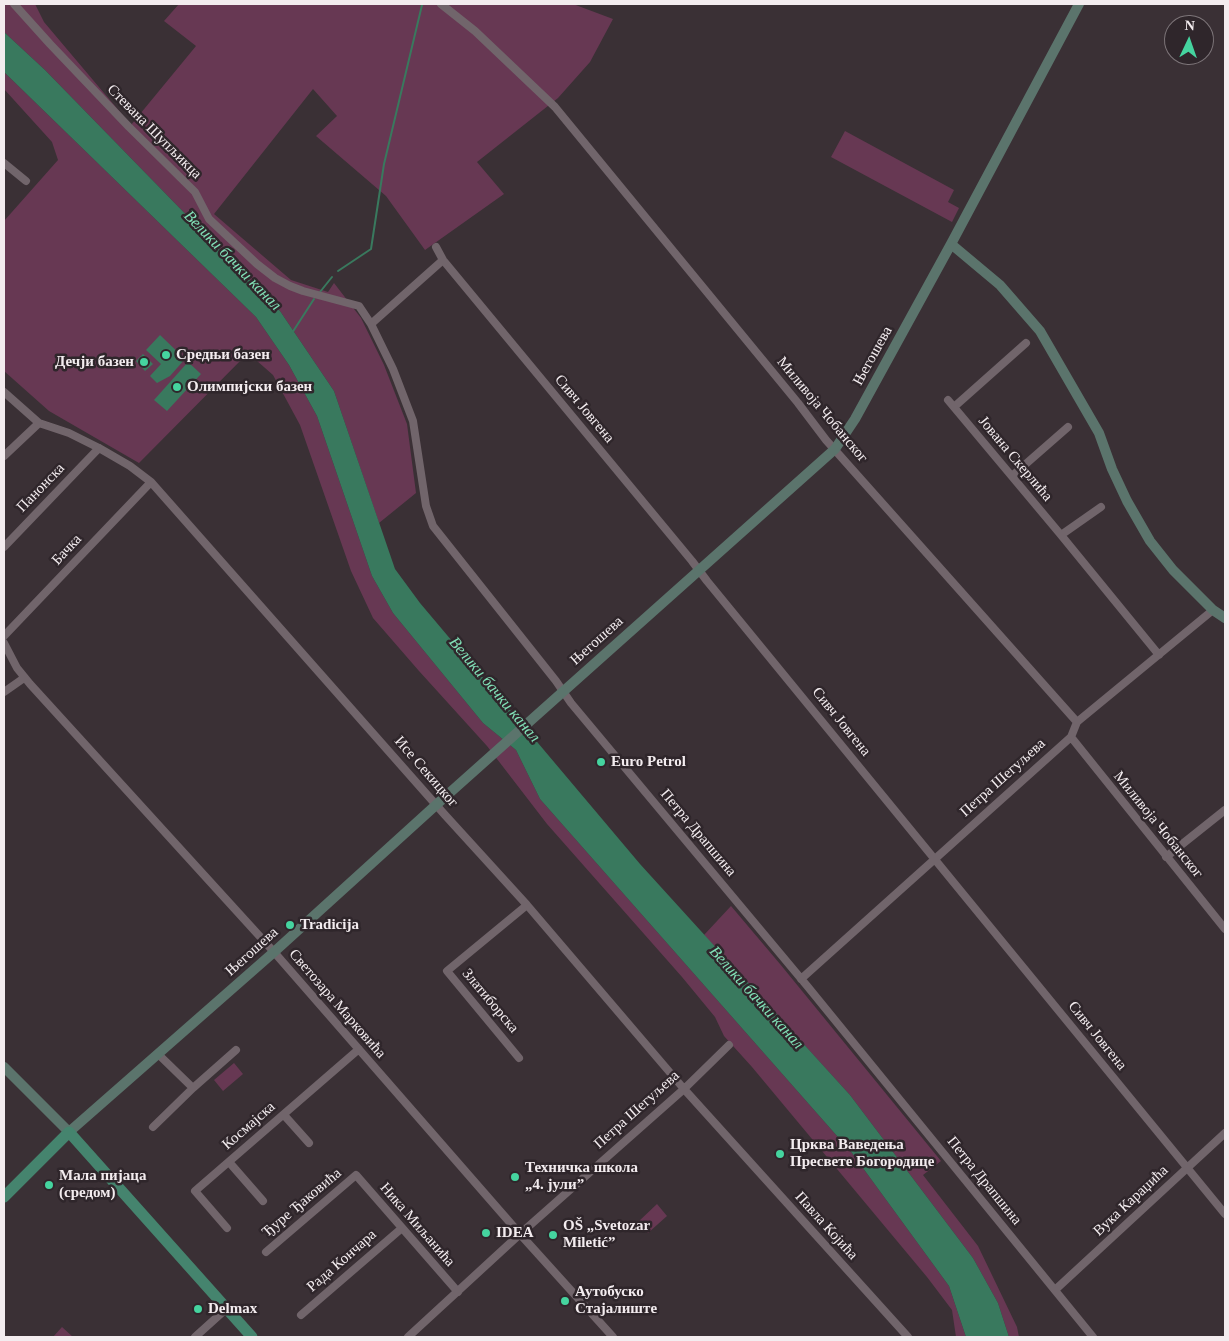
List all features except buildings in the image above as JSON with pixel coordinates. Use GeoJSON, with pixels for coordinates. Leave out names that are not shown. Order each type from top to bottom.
{"type":"FeatureCollection","features":[{"type":"Feature","properties":{"kind":"main road","name":"Његошева"},"geometry":{"type":"LineString","coordinates":[[4,1197],[69,1132]]}},
{"type":"Feature","properties":{"kind":"main road"},"geometry":{"type":"LineString","coordinates":[[69,1132],[252,1337]]}},
{"type":"Feature","properties":{"kind":"street","name":"Стевана Шупљикца"},"geometry":{"type":"LineString","coordinates":[[14,4],[129,127],[195,192],[209,219],[257,264],[290,286],[359,306]]}},
{"type":"Feature","properties":{"kind":"street","name":"Миливоја Чобанског"},"geometry":{"type":"LineString","coordinates":[[441,4],[475,31],[555,107],[798,403],[826,440],[1077,722]]}},
{"type":"Feature","properties":{"kind":"street","name":"Његошева"},"geometry":{"type":"LineString","coordinates":[[69,1132],[274,952],[835,449],[855,419],[951,244],[1079,4]]}},
{"type":"Feature","properties":{"kind":"street"},"geometry":{"type":"LineString","coordinates":[[4,163],[26,181]]}},
{"type":"Feature","properties":{"kind":"street"},"geometry":{"type":"LineString","coordinates":[[951,244],[1000,285],[1040,331],[1099,433],[1127,502],[1150,541],[1173,570],[1213,610],[1225,618]]}},
{"type":"Feature","properties":{"kind":"street","name":"Сивч Јовгена"},"geometry":{"type":"LineString","coordinates":[[436,247],[443,260],[1225,1214]]}},
{"type":"Feature","properties":{"kind":"street"},"geometry":{"type":"LineString","coordinates":[[371,324],[443,260]]}},
{"type":"Feature","properties":{"kind":"street","name":"Петра Драпшина"},"geometry":{"type":"LineString","coordinates":[[359,306],[371,324],[401,387],[413,421],[426,506],[433,526],[563,692],[801,979],[1092,1337]]}},
{"type":"Feature","properties":{"kind":"street"},"geometry":{"type":"LineString","coordinates":[[954,407],[1026,343]]}},
{"type":"Feature","properties":{"kind":"street"},"geometry":{"type":"LineString","coordinates":[[4,392],[39,423],[69,433],[99,448]]}},
{"type":"Feature","properties":{"kind":"street","name":"Јована Скерлића"},"geometry":{"type":"LineString","coordinates":[[948,400],[1061,534],[1159,655]]}},
{"type":"Feature","properties":{"kind":"street"},"geometry":{"type":"LineString","coordinates":[[4,456],[39,423]]}},
{"type":"Feature","properties":{"kind":"street"},"geometry":{"type":"LineString","coordinates":[[1012,476],[1068,427]]}},
{"type":"Feature","properties":{"kind":"street","name":"Исе Секицког"},"geometry":{"type":"LineString","coordinates":[[99,448],[151,482],[436,805],[527,905],[684,1089]]}},
{"type":"Feature","properties":{"kind":"street","name":"Панонска"},"geometry":{"type":"LineString","coordinates":[[4,547],[99,448]]}},
{"type":"Feature","properties":{"kind":"street","name":"Бачка"},"geometry":{"type":"LineString","coordinates":[[4,636],[151,482]]}},
{"type":"Feature","properties":{"kind":"street"},"geometry":{"type":"LineString","coordinates":[[1061,534],[1101,507]]}},
{"type":"Feature","properties":{"kind":"street","name":"Петра Шегуљева"},"geometry":{"type":"LineString","coordinates":[[801,979],[1071,737],[1077,722],[1213,610]]}},
{"type":"Feature","properties":{"kind":"street","name":"Светозара Марковића"},"geometry":{"type":"LineString","coordinates":[[4,643],[24,678],[274,952],[520,1234],[613,1337]]}},
{"type":"Feature","properties":{"kind":"street"},"geometry":{"type":"LineString","coordinates":[[4,692],[24,678]]}},
{"type":"Feature","properties":{"kind":"street","name":"Миливоја Чобанског"},"geometry":{"type":"LineString","coordinates":[[1071,737],[1225,929]]}},
{"type":"Feature","properties":{"kind":"street"},"geometry":{"type":"LineString","coordinates":[[1166,857],[1225,810]]}},
{"type":"Feature","properties":{"kind":"street","name":"Златиборска"},"geometry":{"type":"LineString","coordinates":[[520,1058],[447,971],[527,905]]}},
{"type":"Feature","properties":{"kind":"street","name":"Петра Шегуљева"},"geometry":{"type":"LineString","coordinates":[[408,1337],[520,1234],[684,1089],[729,1045]]}},
{"type":"Feature","properties":{"kind":"street","name":"Космајска"},"geometry":{"type":"LineString","coordinates":[[227,1228],[195,1192],[359,1049]]}},
{"type":"Feature","properties":{"kind":"street"},"geometry":{"type":"LineString","coordinates":[[153,1127],[236,1050]]}},
{"type":"Feature","properties":{"kind":"street"},"geometry":{"type":"LineString","coordinates":[[158,1054],[193,1088]]}},
{"type":"Feature","properties":{"kind":"street"},"geometry":{"type":"LineString","coordinates":[[4,1068],[69,1132]]}},
{"type":"Feature","properties":{"kind":"street","name":"Павла Којића"},"geometry":{"type":"LineString","coordinates":[[684,1089],[908,1337]]}},
{"type":"Feature","properties":{"kind":"street"},"geometry":{"type":"LineString","coordinates":[[284,1114],[309,1143]]}},
{"type":"Feature","properties":{"kind":"street","name":"Вука Караџића"},"geometry":{"type":"LineString","coordinates":[[1055,1290],[1225,1133]]}},
{"type":"Feature","properties":{"kind":"street"},"geometry":{"type":"LineString","coordinates":[[229,1162],[263,1202]]}},
{"type":"Feature","properties":{"kind":"street","name":"Ника Миљанића"},"geometry":{"type":"LineString","coordinates":[[356,1176],[458,1292]]}},
{"type":"Feature","properties":{"kind":"street","name":"Ђуре Ђаковића"},"geometry":{"type":"LineString","coordinates":[[266,1252],[356,1176]]}},
{"type":"Feature","properties":{"kind":"street","name":"Рада Кончара"},"geometry":{"type":"LineString","coordinates":[[301,1316],[402,1228]]}},
{"type":"Feature","properties":{"kind":"street"},"geometry":{"type":"LineString","coordinates":[[196,1337],[226,1308]]}},
{"type":"Feature","properties":{"kind":"shaded area"},"geometry":{"type":"Polygon","coordinates":[[[4,4],[35,4],[44,22],[131,125],[196,46],[164,21],[179,4],[573,4],[613,19],[590,62],[558,98],[477,162],[504,194],[425,250],[386,196],[316,136],[337,116],[313,89],[214,214],[291,280],[328,292],[334,283],[361,318],[384,365],[407,424],[416,493],[379,523],[334,391],[280,311],[45,70],[4,32],[4,4]]]}},
{"type":"Feature","properties":{"kind":"shaded area"},"geometry":{"type":"Polygon","coordinates":[[[4,72],[256,317],[289,365],[317,416],[372,576],[393,613],[483,723],[516,750],[540,799],[852,1153],[949,1286],[966,1337],[956,1337],[952,1310],[927,1277],[724,1036],[715,1017],[547,824],[487,746],[373,618],[351,571],[300,425],[273,375],[248,353],[139,463],[49,411],[4,371],[4,221],[58,160],[52,142],[4,89],[4,72]]]}},
{"type":"Feature","properties":{"kind":"shaded area"},"geometry":{"type":"Polygon","coordinates":[[[845,131],[954,190],[948,202],[959,208],[952,222],[831,157],[845,131]]]}},
{"type":"Feature","properties":{"kind":"shaded area"},"geometry":{"type":"Polygon","coordinates":[[[731,906],[941,1161],[923,1175],[978,1246],[1017,1327],[1019,1337],[1009,1337],[998,1303],[973,1258],[850,1095],[704,935],[731,906]]]}},
{"type":"Feature","properties":{"kind":"shaded area"},"geometry":{"type":"Polygon","coordinates":[[[234,1063],[243,1074],[223,1091],[214,1080],[234,1063]]]}},
{"type":"Feature","properties":{"kind":"shaded area"},"geometry":{"type":"Polygon","coordinates":[[[657,1204],[667,1216],[648,1233],[638,1222],[657,1204]]]}},
{"type":"Feature","properties":{"kind":"shaded area"},"geometry":{"type":"Polygon","coordinates":[[[62,1327],[73,1337],[53,1337],[62,1327]]]}},
{"type":"Feature","properties":{"kind":"water","name":"Велики бачки канал"},"geometry":{"type":"Polygon","coordinates":[[[4,32],[45,70],[280,311],[334,391],[395,569],[420,603],[640,864],[850,1095],[973,1258],[998,1303],[1009,1337],[966,1337],[949,1286],[852,1153],[540,799],[516,750],[483,723],[393,613],[372,576],[317,416],[289,365],[256,317],[4,72],[4,32]]]}},
{"type":"Feature","properties":{"kind":"water","name":"Средњи базен"},"geometry":{"type":"Polygon","coordinates":[[[160,335],[185,359],[170,376],[157,383],[150,376],[161,364],[146,350],[160,335]]]}},
{"type":"Feature","properties":{"kind":"water","name":"Дечји базен"},"geometry":{"type":"Polygon","coordinates":[[[143,354],[153,364],[145,371],[136,361],[143,354]]]}},
{"type":"Feature","properties":{"kind":"water","name":"Олимпијски базен"},"geometry":{"type":"Polygon","coordinates":[[[188,362],[201,374],[167,411],[154,400],[188,362]]]}},
{"type":"Feature","properties":{"kind":"waterway"},"geometry":{"type":"LineString","coordinates":[[338,271],[371,249],[384,164],[422,5]]}},
{"type":"Feature","properties":{"kind":"waterway"},"geometry":{"type":"LineString","coordinates":[[320,292],[332,277]]}},
{"type":"Feature","properties":{"kind":"waterway"},"geometry":{"type":"LineString","coordinates":[[292,333],[314,299]]}},
{"type":"Feature","properties":{"kind":"place","name":"Средњи базен"},"geometry":{"type":"Point","coordinates":[166,355]}},
{"type":"Feature","properties":{"kind":"place","name":"Дечји базен"},"geometry":{"type":"Point","coordinates":[144,362]}},
{"type":"Feature","properties":{"kind":"place","name":"Олимпијски базен"},"geometry":{"type":"Point","coordinates":[177,387]}},
{"type":"Feature","properties":{"kind":"place","name":"Euro Petrol"},"geometry":{"type":"Point","coordinates":[601,762]}},
{"type":"Feature","properties":{"kind":"place","name":"Tradicija"},"geometry":{"type":"Point","coordinates":[290,925]}},
{"type":"Feature","properties":{"kind":"place","name":"Црква Ваведења Пресвете Богородице"},"geometry":{"type":"Point","coordinates":[780,1154]}},
{"type":"Feature","properties":{"kind":"place","name":"Техничка школа „4. јули”"},"geometry":{"type":"Point","coordinates":[515,1177]}},
{"type":"Feature","properties":{"kind":"place","name":"Мала пијаца (средом)"},"geometry":{"type":"Point","coordinates":[49,1185]}},
{"type":"Feature","properties":{"kind":"place","name":"IDEA"},"geometry":{"type":"Point","coordinates":[486,1233]}},
{"type":"Feature","properties":{"kind":"place","name":"OŠ „Svetozar Miletić”"},"geometry":{"type":"Point","coordinates":[553,1235]}},
{"type":"Feature","properties":{"kind":"place","name":"Аутобуско Стајалиште"},"geometry":{"type":"Point","coordinates":[565,1301]}},
{"type":"Feature","properties":{"kind":"place","name":"Delmax"},"geometry":{"type":"Point","coordinates":[198,1309]}}]}
